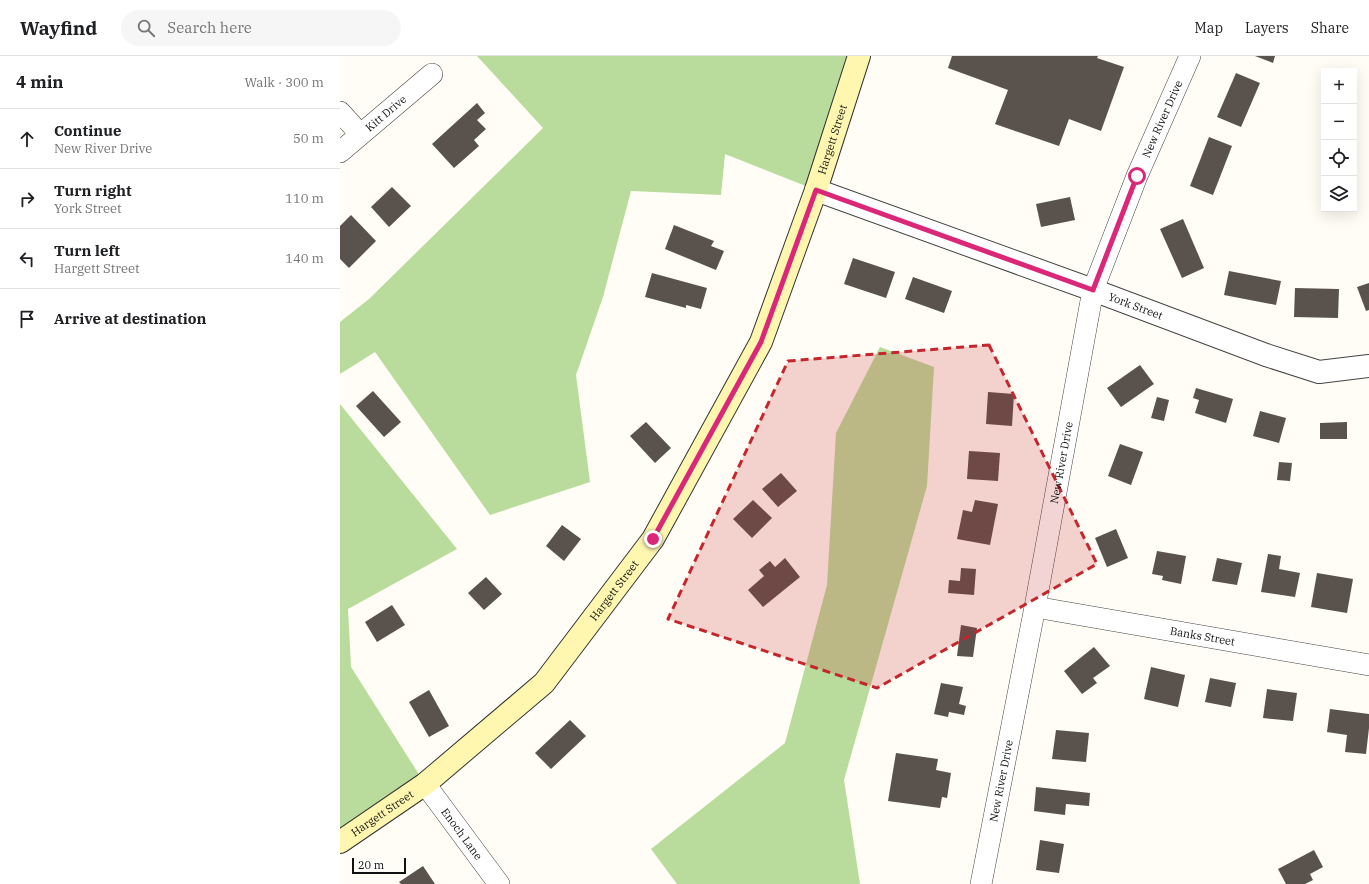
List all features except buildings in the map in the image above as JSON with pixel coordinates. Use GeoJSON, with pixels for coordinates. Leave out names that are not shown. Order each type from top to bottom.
{"type":"FeatureCollection","features":[{"type":"Feature","properties":{"kind":"main road","name":"Hargett Street"},"geometry":{"type":"LineString","coordinates":[[340,842],[425,784],[544,683],[653,539],[761,342],[816,190],[859,56]]}},
{"type":"Feature","properties":{"kind":"street","name":"New River Drive"},"geometry":{"type":"LineString","coordinates":[[980,884],[1035,607],[1093,290],[1137,176],[1190,56]]}},
{"type":"Feature","properties":{"kind":"street","name":"Kitt Drive"},"geometry":{"type":"LineString","coordinates":[[340,152],[432,74]]}},
{"type":"Feature","properties":{"kind":"street"},"geometry":{"type":"LineString","coordinates":[[340,112],[360,134]]}},
{"type":"Feature","properties":{"kind":"street","name":"York Street"},"geometry":{"type":"LineString","coordinates":[[816,190],[1093,290],[1266,355],[1319,372],[1369,366]]}},
{"type":"Feature","properties":{"kind":"street","name":"Banks Street"},"geometry":{"type":"LineString","coordinates":[[1035,607],[1369,666]]}},
{"type":"Feature","properties":{"kind":"street","name":"Enoch Lane"},"geometry":{"type":"LineString","coordinates":[[425,784],[500,884]]}},
{"type":"Feature","properties":{"kind":"highlighted area"},"geometry":{"type":"Polygon","coordinates":[[[989,345],[1097,564],[877,688],[668,619],[788,361],[989,345]]]}},
{"type":"Feature","properties":{"kind":"green space"},"geometry":{"type":"Polygon","coordinates":[[[477,56],[859,56],[816,190],[725,154],[721,195],[631,191],[603,297],[576,375],[590,482],[490,515],[375,352],[340,374],[340,322],[369,299],[543,128],[477,56]]]}},
{"type":"Feature","properties":{"kind":"green space"},"geometry":{"type":"Polygon","coordinates":[[[880,347],[934,367],[927,486],[844,780],[860,884],[677,884],[651,849],[785,743],[827,585],[836,433],[880,347]]]}},
{"type":"Feature","properties":{"kind":"green space"},"geometry":{"type":"Polygon","coordinates":[[[340,404],[457,549],[348,609],[351,667],[425,784],[340,842],[340,404]]]}},
{"type":"Feature","properties":{"kind":"route"},"geometry":{"type":"LineString","coordinates":[[653,539],[761,342],[816,190],[1093,290],[1137,176]]}}]}
